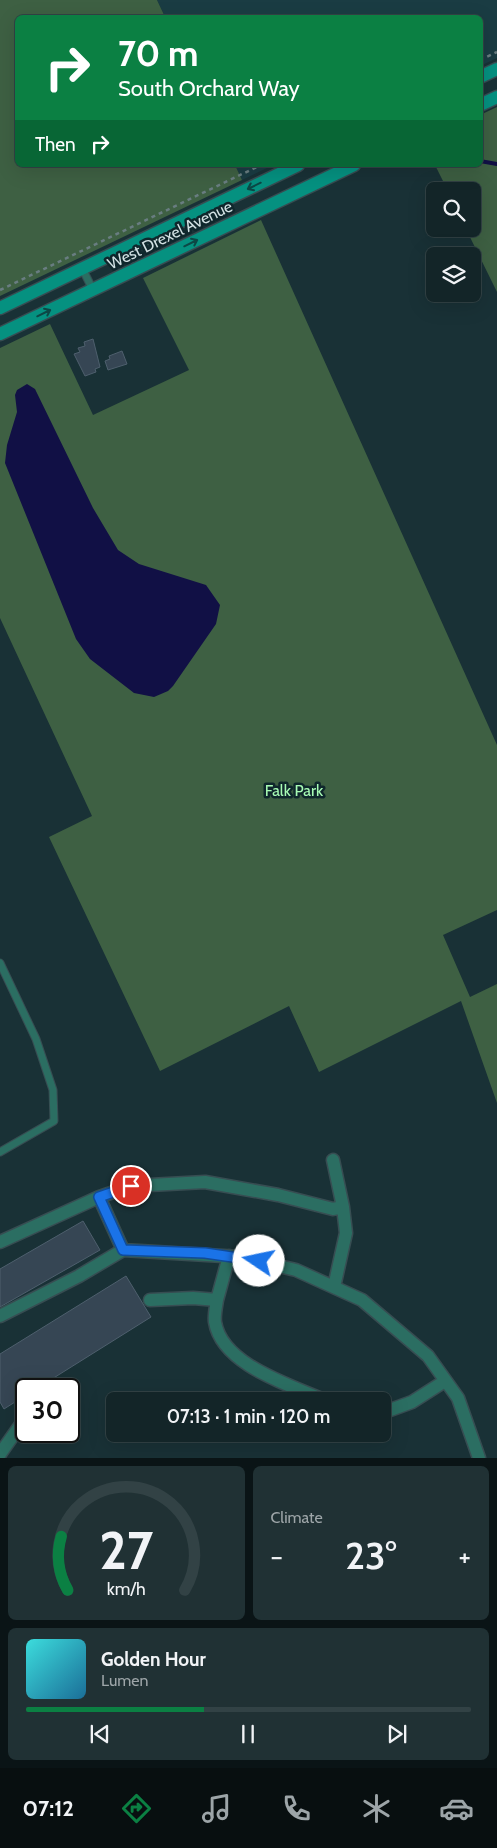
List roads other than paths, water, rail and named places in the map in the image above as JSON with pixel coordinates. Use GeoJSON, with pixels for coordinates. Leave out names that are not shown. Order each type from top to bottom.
{"type":"FeatureCollection","features":[{"type":"Feature","properties":{"kind":"street"},"geometry":{"type":"LineString","coordinates":[[483,76],[497,69]]}},
{"type":"Feature","properties":{"kind":"street"},"geometry":{"type":"LineString","coordinates":[[483,104],[497,97]]}},
{"type":"Feature","properties":{"kind":"street","name":"West Drexel Avenue"},"geometry":{"type":"LineString","coordinates":[[0,308],[294,167]]}},
{"type":"Feature","properties":{"kind":"street","name":"West Drexel Avenue"},"geometry":{"type":"LineString","coordinates":[[0,334],[350,167]]}},
{"type":"Feature","properties":{"kind":"street"},"geometry":{"type":"LineString","coordinates":[[333,1160],[343,1207],[346,1233],[334,1287]]}},
{"type":"Feature","properties":{"kind":"street"},"geometry":{"type":"LineString","coordinates":[[0,1242],[99,1197],[131,1186],[206,1182],[278,1195],[333,1209],[343,1207]]}},
{"type":"Feature","properties":{"kind":"street"},"geometry":{"type":"LineString","coordinates":[[99,1197],[123,1250]]}},
{"type":"Feature","properties":{"kind":"street"},"geometry":{"type":"LineString","coordinates":[[0,1316],[79,1276],[123,1250],[228,1256],[296,1270],[362,1300],[428,1356],[458,1398],[479,1458]]}},
{"type":"Feature","properties":{"kind":"street"},"geometry":{"type":"LineString","coordinates":[[228,1256],[214,1321],[220,1338],[241,1362],[306,1392]]}},
{"type":"Feature","properties":{"kind":"street"},"geometry":{"type":"LineString","coordinates":[[150,1300],[193,1298],[217,1300]]}},
{"type":"Feature","properties":{"kind":"street"},"geometry":{"type":"LineString","coordinates":[[391,1410],[412,1402],[445,1381]]}},
{"type":"Feature","properties":{"kind":"street"},"geometry":{"type":"LineString","coordinates":[[0,1454],[15,1433]]}},
{"type":"Feature","properties":{"kind":"lane"},"geometry":{"type":"LineString","coordinates":[[82,268],[93,290]]}},
{"type":"Feature","properties":{"kind":"lane"},"geometry":{"type":"LineString","coordinates":[[0,963],[36,1038],[53,1090],[54,1121],[0,1152]]}},
{"type":"Feature","properties":{"kind":"waterway"},"geometry":{"type":"LineString","coordinates":[[483,162],[497,164]]}},
{"type":"Feature","properties":{"kind":"park label","name":"Falk Park"},"geometry":{"type":"Point","coordinates":[294,790]}}]}
